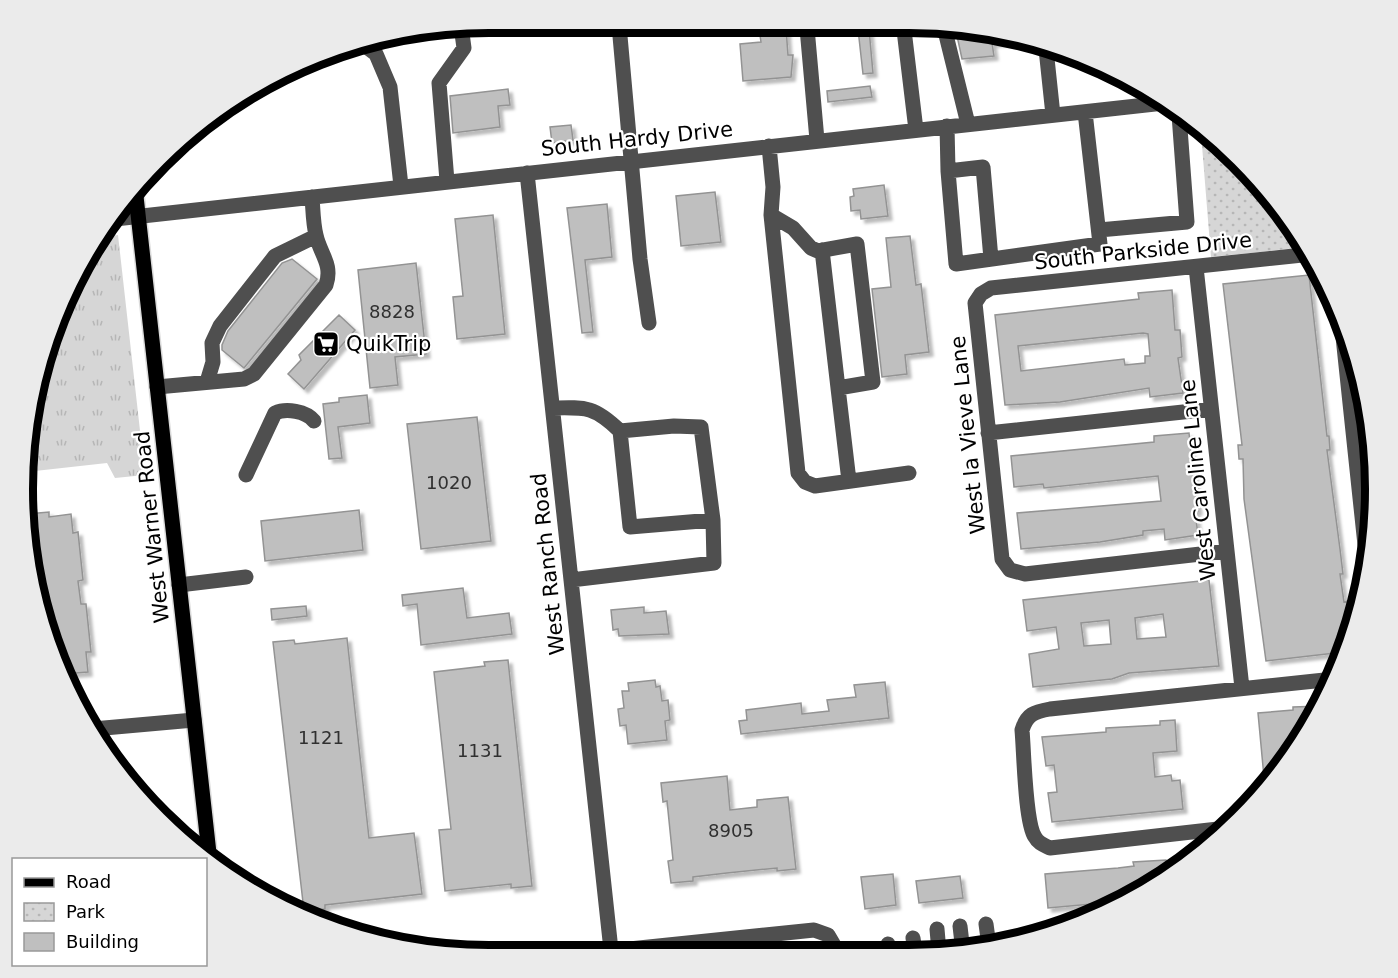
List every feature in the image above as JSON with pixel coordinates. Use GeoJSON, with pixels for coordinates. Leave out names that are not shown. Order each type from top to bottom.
{"type":"FeatureCollection","features":[{"type":"Feature","properties":{"kind":"main road","name":"West Warner Road"},"geometry":{"type":"LineString","coordinates":[[136,200],[209,849]]}},
{"type":"Feature","properties":{"kind":"street"},"geometry":{"type":"LineString","coordinates":[[620,33],[630,160],[649,323]]}},
{"type":"Feature","properties":{"kind":"street"},"geometry":{"type":"LineString","coordinates":[[807,33],[817,140]]}},
{"type":"Feature","properties":{"kind":"street"},"geometry":{"type":"LineString","coordinates":[[904,33],[916,130]]}},
{"type":"Feature","properties":{"kind":"street"},"geometry":{"type":"LineString","coordinates":[[447,181],[439,83],[464,48],[462,34]]}},
{"type":"Feature","properties":{"kind":"street"},"geometry":{"type":"LineString","coordinates":[[946,35],[968,124]]}},
{"type":"Feature","properties":{"kind":"street"},"geometry":{"type":"LineString","coordinates":[[370,49],[376,54],[390,87],[401,186]]}},
{"type":"Feature","properties":{"kind":"street"},"geometry":{"type":"LineString","coordinates":[[1047,54],[1053,115]]}},
{"type":"Feature","properties":{"kind":"street","name":"South Hardy Drive"},"geometry":{"type":"LineString","coordinates":[[122,218],[630,160],[1153,104]]}},
{"type":"Feature","properties":{"kind":"street"},"geometry":{"type":"LineString","coordinates":[[947,126],[948,171],[956,264],[1100,244],[1084,112]]}},
{"type":"Feature","properties":{"kind":"street"},"geometry":{"type":"LineString","coordinates":[[1098,230],[1187,222],[1180,122]]}},
{"type":"Feature","properties":{"kind":"street"},"geometry":{"type":"LineString","coordinates":[[769,146],[773,187],[771,215],[798,473],[805,482],[815,486],[909,473]]}},
{"type":"Feature","properties":{"kind":"street"},"geometry":{"type":"LineString","coordinates":[[948,171],[982,167],[991,259]]}},
{"type":"Feature","properties":{"kind":"street","name":"West Ranch Road"},"geometry":{"type":"LineString","coordinates":[[527,173],[610,945]]}},
{"type":"Feature","properties":{"kind":"street"},"geometry":{"type":"LineString","coordinates":[[157,387],[250,378],[326,285],[330,273],[328,262],[316,236],[312,197]]}},
{"type":"Feature","properties":{"kind":"street"},"geometry":{"type":"LineString","coordinates":[[771,215],[793,228],[811,248],[822,250],[857,244],[873,382],[838,388]]}},
{"type":"Feature","properties":{"kind":"street"},"geometry":{"type":"LineString","coordinates":[[207,382],[213,362],[212,343],[220,326],[276,256],[316,236]]}},
{"type":"Feature","properties":{"kind":"street"},"geometry":{"type":"LineString","coordinates":[[822,250],[849,481]]}},
{"type":"Feature","properties":{"kind":"street","name":"South Parkside Drive"},"geometry":{"type":"LineString","coordinates":[[981,294],[992,288],[1300,255]]}},
{"type":"Feature","properties":{"kind":"street","name":"West Caroline Lane"},"geometry":{"type":"LineString","coordinates":[[1196,267],[1242,688]]}},
{"type":"Feature","properties":{"kind":"street","name":"West la Vieve Lane"},"geometry":{"type":"LineString","coordinates":[[981,294],[975,303],[988,433],[1002,560],[1010,570],[1025,574],[1227,551]]}},
{"type":"Feature","properties":{"kind":"street"},"geometry":{"type":"LineString","coordinates":[[1345,357],[1363,528]]}},
{"type":"Feature","properties":{"kind":"street"},"geometry":{"type":"LineString","coordinates":[[553,408],[585,407],[602,414],[620,431],[630,527],[713,520]]}},
{"type":"Feature","properties":{"kind":"street"},"geometry":{"type":"LineString","coordinates":[[988,433],[1211,409]]}},
{"type":"Feature","properties":{"kind":"street"},"geometry":{"type":"LineString","coordinates":[[246,475],[275,413],[281,410],[293,411],[311,417],[314,421]]}},
{"type":"Feature","properties":{"kind":"street"},"geometry":{"type":"LineString","coordinates":[[571,580],[714,563],[713,520],[701,427],[674,426],[620,431]]}},
{"type":"Feature","properties":{"kind":"street"},"geometry":{"type":"LineString","coordinates":[[179,585],[246,577]]}},
{"type":"Feature","properties":{"kind":"street"},"geometry":{"type":"LineString","coordinates":[[1212,830],[1050,848],[1040,844],[1033,836],[1030,812],[1022,730],[1026,718],[1034,712],[1050,709],[1323,680]]}},
{"type":"Feature","properties":{"kind":"street"},"geometry":{"type":"LineString","coordinates":[[101,728],[194,720]]}},
{"type":"Feature","properties":{"kind":"street"},"geometry":{"type":"LineString","coordinates":[[986,924],[988,938]]}},
{"type":"Feature","properties":{"kind":"street"},"geometry":{"type":"LineString","coordinates":[[960,926],[962,942]]}},
{"type":"Feature","properties":{"kind":"street"},"geometry":{"type":"LineString","coordinates":[[937,929],[938,944]]}},
{"type":"Feature","properties":{"kind":"street"},"geometry":{"type":"LineString","coordinates":[[662,945],[814,930],[828,935],[834,945]]}},
{"type":"Feature","properties":{"kind":"green space"},"geometry":{"type":"Polygon","coordinates":[[[1201,139],[1252,188],[1271,211],[1296,248],[1211,257],[1201,139]]]}},
{"type":"Feature","properties":{"kind":"green space"},"geometry":{"type":"Polygon","coordinates":[[[118,235],[145,475],[115,478],[107,463],[34,471],[42,400],[57,342],[80,287],[110,236],[118,235]]]}},
{"type":"Feature","properties":{"kind":"building"},"geometry":{"type":"Polygon","coordinates":[[[760,33],[786,33],[788,55],[793,55],[791,77],[743,81],[740,44],[761,42],[760,33]]]}},
{"type":"Feature","properties":{"kind":"building"},"geometry":{"type":"Polygon","coordinates":[[[858,33],[869,33],[873,73],[863,74],[858,33]]]}},
{"type":"Feature","properties":{"kind":"building"},"geometry":{"type":"Polygon","coordinates":[[[957,36],[999,42],[992,43],[994,56],[962,59],[957,36]]]}},
{"type":"Feature","properties":{"kind":"building"},"geometry":{"type":"Polygon","coordinates":[[[870,86],[872,97],[828,102],[827,91],[870,86]]]}},
{"type":"Feature","properties":{"kind":"building"},"geometry":{"type":"Polygon","coordinates":[[[508,89],[510,105],[498,106],[500,127],[453,133],[450,96],[508,89]]]}},
{"type":"Feature","properties":{"kind":"building"},"geometry":{"type":"Polygon","coordinates":[[[571,125],[573,140],[552,143],[550,127],[571,125]]]}},
{"type":"Feature","properties":{"kind":"building"},"geometry":{"type":"Polygon","coordinates":[[[884,185],[888,216],[861,219],[860,210],[851,211],[850,197],[854,196],[853,189],[884,185]]]}},
{"type":"Feature","properties":{"kind":"building"},"geometry":{"type":"Polygon","coordinates":[[[715,192],[721,242],[681,246],[676,196],[715,192]]]}},
{"type":"Feature","properties":{"kind":"building"},"geometry":{"type":"Polygon","coordinates":[[[607,204],[612,257],[585,260],[593,332],[582,333],[567,208],[607,204]]]}},
{"type":"Feature","properties":{"kind":"building"},"geometry":{"type":"Polygon","coordinates":[[[493,215],[505,334],[457,339],[453,297],[463,296],[455,219],[493,215]]]}},
{"type":"Feature","properties":{"kind":"building"},"geometry":{"type":"Polygon","coordinates":[[[910,236],[916,285],[921,284],[929,352],[905,355],[907,374],[882,377],[872,289],[891,287],[886,238],[910,236]]]}},
{"type":"Feature","properties":{"kind":"building"},"geometry":{"type":"Polygon","coordinates":[[[292,259],[317,279],[244,368],[222,350],[228,331],[282,263],[292,259]]]}},
{"type":"Feature","properties":{"kind":"building"},"geometry":{"type":"Polygon","coordinates":[[[416,263],[426,354],[395,357],[398,385],[370,388],[358,270],[416,263]]]}},
{"type":"Feature","properties":{"kind":"building"},"geometry":{"type":"Polygon","coordinates":[[[1309,275],[1327,436],[1329,436],[1330,450],[1327,450],[1343,574],[1340,574],[1344,602],[1347,601],[1348,612],[1334,653],[1266,661],[1244,499],[1243,459],[1239,459],[1238,445],[1242,445],[1223,284],[1309,275]]]}},
{"type":"Feature","properties":{"kind":"building"},"geometry":{"type":"Polygon","coordinates":[[[1172,290],[1175,330],[1180,330],[1182,357],[1178,358],[1183,393],[1150,397],[1149,388],[1060,402],[1005,405],[995,315],[1139,299],[1138,293],[1172,290]],[[1148,334],[1018,346],[1021,371],[1124,359],[1125,365],[1145,363],[1145,356],[1150,356],[1148,334]]]}},
{"type":"Feature","properties":{"kind":"building","name":"QuikTrip"},"geometry":{"type":"Polygon","coordinates":[[[339,315],[355,330],[304,389],[288,374],[301,360],[299,355],[339,315]]]}},
{"type":"Feature","properties":{"kind":"building"},"geometry":{"type":"Polygon","coordinates":[[[367,395],[370,423],[338,427],[342,458],[329,459],[323,404],[339,402],[339,398],[367,395]]]}},
{"type":"Feature","properties":{"kind":"building"},"geometry":{"type":"Polygon","coordinates":[[[477,417],[491,541],[421,549],[407,424],[477,417]]]}},
{"type":"Feature","properties":{"kind":"building"},"geometry":{"type":"Polygon","coordinates":[[[1189,433],[1198,511],[1195,511],[1198,535],[1165,540],[1164,529],[1143,531],[1143,535],[1100,542],[1021,549],[1017,513],[1161,501],[1158,476],[1044,488],[1043,484],[1014,487],[1011,456],[1154,442],[1154,436],[1189,433]]]}},
{"type":"Feature","properties":{"kind":"building"},"geometry":{"type":"Polygon","coordinates":[[[359,510],[363,550],[265,561],[261,521],[359,510]]]}},
{"type":"Feature","properties":{"kind":"building"},"geometry":{"type":"Polygon","coordinates":[[[49,512],[49,517],[71,514],[73,533],[78,532],[83,580],[78,581],[81,604],[86,604],[91,652],[86,652],[88,672],[72,673],[57,636],[42,578],[34,513],[49,512]]]}},
{"type":"Feature","properties":{"kind":"building"},"geometry":{"type":"Polygon","coordinates":[[[1209,580],[1219,666],[1129,673],[1112,679],[1033,687],[1029,654],[1059,649],[1056,627],[1027,631],[1023,600],[1209,580]],[[1163,614],[1135,618],[1137,639],[1166,637],[1163,614]],[[1109,620],[1081,623],[1084,646],[1111,644],[1109,620]]]}},
{"type":"Feature","properties":{"kind":"building"},"geometry":{"type":"Polygon","coordinates":[[[463,588],[467,618],[509,613],[512,634],[421,645],[417,604],[403,606],[402,595],[463,588]]]}},
{"type":"Feature","properties":{"kind":"building"},"geometry":{"type":"Polygon","coordinates":[[[306,606],[307,616],[272,620],[271,609],[306,606]]]}},
{"type":"Feature","properties":{"kind":"building"},"geometry":{"type":"Polygon","coordinates":[[[644,607],[644,613],[666,611],[669,634],[619,636],[618,629],[613,630],[611,610],[644,607]]]}},
{"type":"Feature","properties":{"kind":"building"},"geometry":{"type":"Polygon","coordinates":[[[347,638],[369,838],[414,833],[422,894],[325,905],[325,909],[314,910],[303,905],[273,642],[294,640],[295,644],[347,638]]]}},
{"type":"Feature","properties":{"kind":"building"},"geometry":{"type":"Polygon","coordinates":[[[508,660],[532,886],[511,888],[511,884],[445,891],[439,830],[451,829],[434,672],[485,666],[484,662],[508,660]]]}},
{"type":"Feature","properties":{"kind":"building"},"geometry":{"type":"Polygon","coordinates":[[[655,680],[656,687],[660,686],[662,701],[668,700],[670,720],[665,721],[667,740],[628,744],[626,725],[620,726],[618,709],[624,708],[622,691],[629,691],[628,683],[655,680]]]}},
{"type":"Feature","properties":{"kind":"building"},"geometry":{"type":"Polygon","coordinates":[[[885,682],[889,718],[741,734],[739,721],[747,720],[746,710],[801,703],[802,714],[829,711],[827,700],[856,697],[854,685],[885,682]]]}},
{"type":"Feature","properties":{"kind":"building"},"geometry":{"type":"Polygon","coordinates":[[[1310,706],[1264,776],[1258,713],[1293,710],[1293,707],[1310,706]]]}},
{"type":"Feature","properties":{"kind":"building"},"geometry":{"type":"Polygon","coordinates":[[[1175,720],[1177,751],[1153,753],[1155,777],[1171,775],[1172,781],[1180,780],[1183,809],[1052,822],[1048,793],[1057,792],[1054,765],[1046,766],[1042,737],[1106,732],[1106,728],[1160,725],[1160,721],[1175,720]]]}},
{"type":"Feature","properties":{"kind":"building"},"geometry":{"type":"Polygon","coordinates":[[[727,776],[730,810],[757,807],[757,800],[788,797],[796,869],[777,871],[777,868],[727,873],[693,877],[693,881],[671,883],[668,861],[673,860],[667,801],[663,802],[661,783],[727,776]]]}},
{"type":"Feature","properties":{"kind":"building"},"geometry":{"type":"Polygon","coordinates":[[[1166,860],[1167,863],[1170,863],[1137,884],[1099,903],[1048,908],[1045,874],[1134,866],[1133,862],[1166,860]]]}},
{"type":"Feature","properties":{"kind":"building"},"geometry":{"type":"Polygon","coordinates":[[[893,874],[896,905],[865,909],[861,877],[893,874]]]}},
{"type":"Feature","properties":{"kind":"building"},"geometry":{"type":"Polygon","coordinates":[[[960,876],[963,898],[919,903],[916,881],[960,876]]]}},
{"type":"Feature","properties":{"kind":"place","name":"QuikTrip"},"geometry":{"type":"Point","coordinates":[326,344]}}]}
